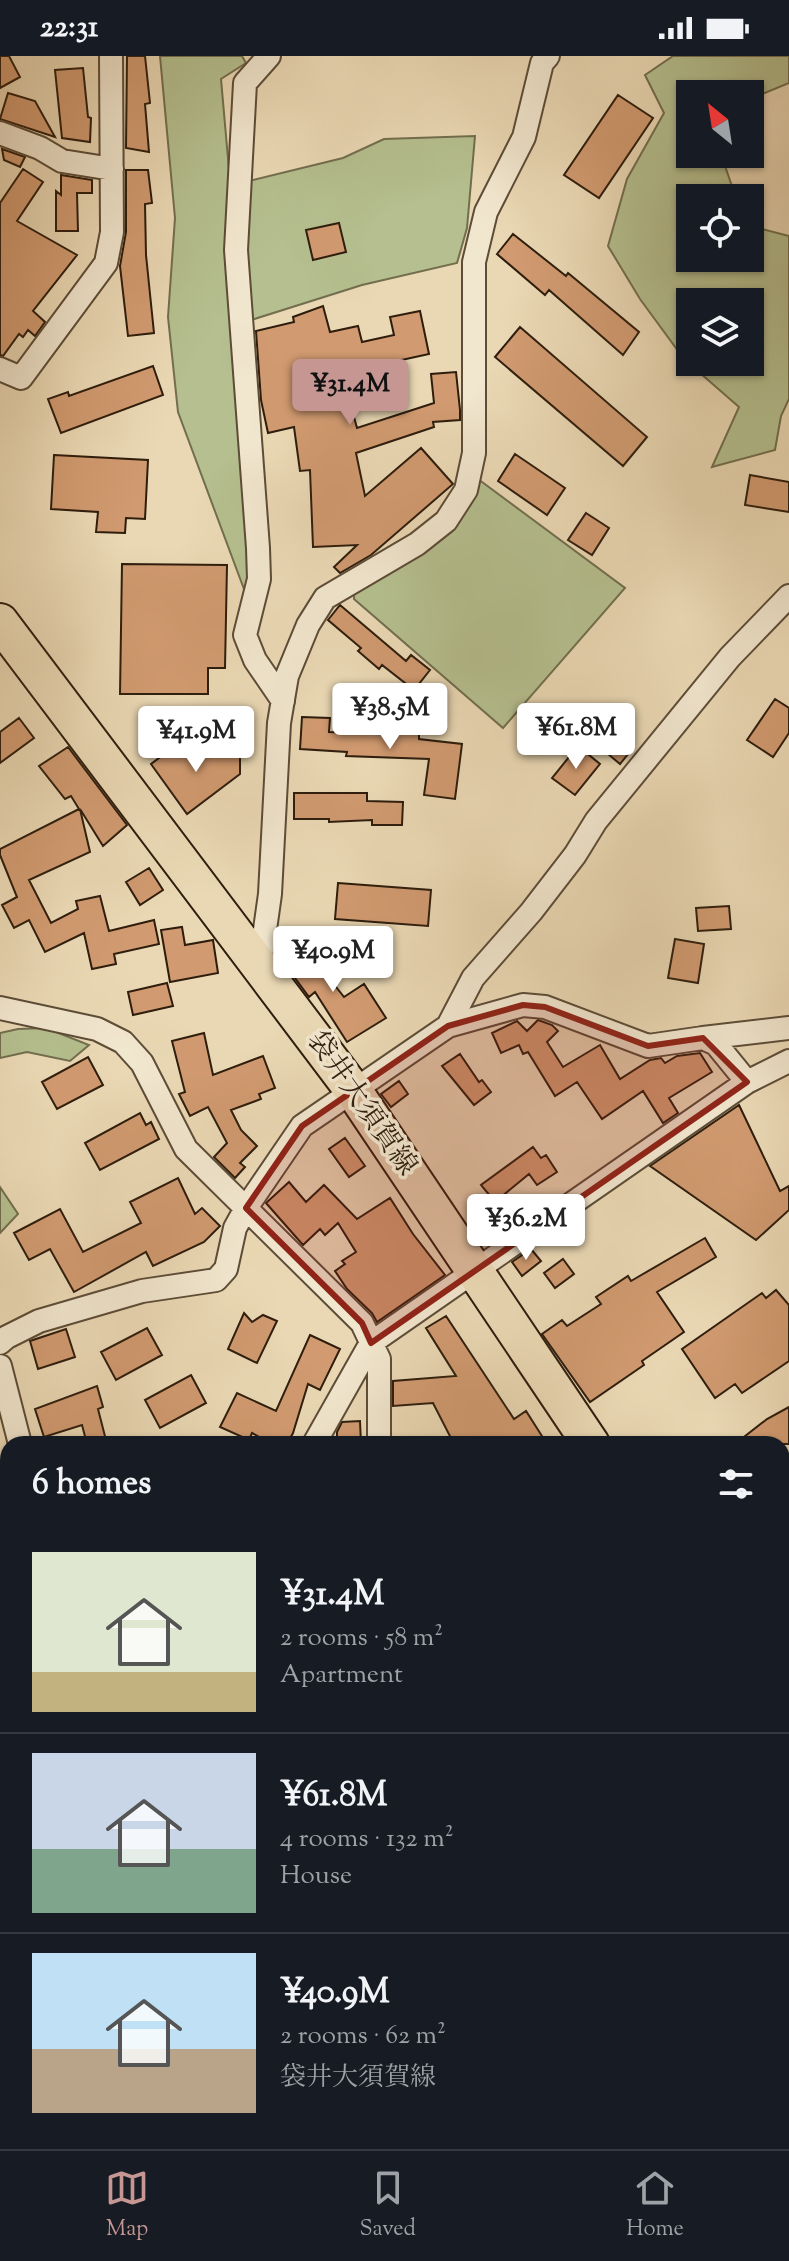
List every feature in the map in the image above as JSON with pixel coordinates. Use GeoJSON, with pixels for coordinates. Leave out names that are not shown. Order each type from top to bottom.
{"type":"FeatureCollection","features":[{"type":"Feature","properties":{"kind":"main road","name":"袋井大須賀線"},"geometry":{"type":"LineString","coordinates":[[0,622],[353,1090],[586,1436]]}},
{"type":"Feature","properties":{"kind":"street"},"geometry":{"type":"LineString","coordinates":[[0,369],[21,378],[106,263],[112,232],[111,56]]}},
{"type":"Feature","properties":{"kind":"street"},"geometry":{"type":"LineString","coordinates":[[269,56],[245,83],[236,250],[259,564],[259,579],[245,635],[255,660],[283,701]]}},
{"type":"Feature","properties":{"kind":"street"},"geometry":{"type":"LineString","coordinates":[[260,965],[270,894],[279,723],[287,676],[302,638],[325,598],[417,544],[446,521],[466,490],[474,453],[474,262],[486,212],[524,137],[542,63],[548,56]]}},
{"type":"Feature","properties":{"kind":"street"},"geometry":{"type":"LineString","coordinates":[[0,133],[40,148],[62,161],[112,169]]}},
{"type":"Feature","properties":{"kind":"street"},"geometry":{"type":"LineString","coordinates":[[448,1026],[473,978],[531,912],[575,855],[596,821],[730,657],[789,596]]}},
{"type":"Feature","properties":{"kind":"street"},"geometry":{"type":"LineString","coordinates":[[0,1343],[39,1321],[112,1299],[142,1291],[216,1280],[226,1269],[235,1228],[246,1208],[302,1126],[448,1026],[523,1005],[545,1007],[648,1046],[789,1028]]}},
{"type":"Feature","properties":{"kind":"street"},"geometry":{"type":"LineString","coordinates":[[0,1008],[97,1029],[123,1042],[142,1063],[186,1149],[362,1323],[379,1359],[379,1436]]}},
{"type":"Feature","properties":{"kind":"street"},"geometry":{"type":"LineString","coordinates":[[0,1026],[29,1013]]}},
{"type":"Feature","properties":{"kind":"street"},"geometry":{"type":"LineString","coordinates":[[703,1038],[716,1044],[747,1082]]}},
{"type":"Feature","properties":{"kind":"street"},"geometry":{"type":"LineString","coordinates":[[319,1436],[371,1343],[747,1082],[789,1061]]}},
{"type":"Feature","properties":{"kind":"street"},"geometry":{"type":"LineString","coordinates":[[0,1366],[4,1396],[17,1436]]}},
{"type":"Feature","properties":{"kind":"highlighted area"},"geometry":{"type":"Polygon","coordinates":[[[523,1005],[545,1007],[648,1046],[703,1038],[747,1082],[371,1343],[362,1323],[246,1208],[302,1126],[448,1026],[523,1005]]]}},
{"type":"Feature","properties":{"kind":"green space"},"geometry":{"type":"Polygon","coordinates":[[[160,56],[242,56],[246,63],[221,79],[229,170],[228,276],[251,608],[178,412],[168,317],[175,218],[160,56]]]}},
{"type":"Feature","properties":{"kind":"green space"},"geometry":{"type":"Polygon","coordinates":[[[673,56],[789,56],[789,83],[764,93],[764,80],[676,80],[676,168],[726,168],[731,184],[676,184],[676,272],[764,272],[764,230],[789,236],[789,399],[781,416],[775,450],[712,467],[739,407],[703,376],[764,376],[764,288],[676,288],[676,348],[640,299],[608,246],[627,179],[664,113],[645,75],[673,56]]]}},
{"type":"Feature","properties":{"kind":"green space"},"geometry":{"type":"Polygon","coordinates":[[[475,136],[467,228],[457,263],[362,285],[248,321],[244,258],[249,181],[343,158],[384,139],[475,136]]]}},
{"type":"Feature","properties":{"kind":"green space"},"geometry":{"type":"Polygon","coordinates":[[[478,479],[625,588],[503,728],[354,599],[354,590],[478,479]]]}},
{"type":"Feature","properties":{"kind":"green space"},"geometry":{"type":"Polygon","coordinates":[[[46,1028],[89,1045],[70,1061],[27,1052],[0,1058],[0,1033],[46,1028]]]}},
{"type":"Feature","properties":{"kind":"green space"},"geometry":{"type":"Polygon","coordinates":[[[0,1187],[18,1214],[0,1233],[0,1187]]]}},
{"type":"Feature","properties":{"kind":"building"},"geometry":{"type":"Polygon","coordinates":[[[0,56],[9,56],[20,77],[0,88],[0,56]]]}},
{"type":"Feature","properties":{"kind":"building"},"geometry":{"type":"Polygon","coordinates":[[[127,56],[145,56],[150,103],[145,104],[149,152],[126,148],[127,56]]]}},
{"type":"Feature","properties":{"kind":"building"},"geometry":{"type":"Polygon","coordinates":[[[83,68],[88,117],[91,118],[90,142],[62,138],[55,70],[83,68]]]}},
{"type":"Feature","properties":{"kind":"building"},"geometry":{"type":"Polygon","coordinates":[[[8,93],[35,101],[55,137],[0,119],[8,93]]]}},
{"type":"Feature","properties":{"kind":"building"},"geometry":{"type":"Polygon","coordinates":[[[618,95],[653,118],[599,198],[564,175],[618,95]]]}},
{"type":"Feature","properties":{"kind":"building"},"geometry":{"type":"Polygon","coordinates":[[[2,149],[25,157],[20,167],[4,160],[2,149]]]}},
{"type":"Feature","properties":{"kind":"building"},"geometry":{"type":"Polygon","coordinates":[[[23,169],[43,182],[17,221],[77,255],[33,311],[45,322],[35,336],[28,330],[23,337],[19,334],[3,356],[0,355],[0,203],[23,169]]]}},
{"type":"Feature","properties":{"kind":"building"},"geometry":{"type":"Polygon","coordinates":[[[126,170],[148,170],[152,203],[145,204],[146,255],[154,333],[128,336],[120,266],[126,232],[126,170]]]}},
{"type":"Feature","properties":{"kind":"building"},"geometry":{"type":"Polygon","coordinates":[[[61,175],[92,180],[92,193],[77,193],[78,231],[56,231],[56,191],[61,195],[61,175]]]}},
{"type":"Feature","properties":{"kind":"building"},"geometry":{"type":"Polygon","coordinates":[[[339,223],[346,252],[313,260],[306,230],[339,223]]]}},
{"type":"Feature","properties":{"kind":"building"},"geometry":{"type":"Polygon","coordinates":[[[513,234],[566,276],[568,273],[639,332],[623,355],[549,290],[545,295],[497,254],[513,234]]]}},
{"type":"Feature","properties":{"kind":"building"},"geometry":{"type":"Polygon","coordinates":[[[323,306],[330,332],[358,326],[362,342],[394,335],[390,317],[420,311],[429,354],[342,373],[357,428],[434,403],[431,374],[456,372],[460,410],[460,420],[433,422],[434,427],[356,453],[365,496],[421,448],[453,484],[371,555],[340,573],[334,567],[357,545],[313,547],[310,470],[300,471],[294,427],[268,433],[261,400],[256,331],[294,322],[293,317],[323,306]]]}},
{"type":"Feature","properties":{"kind":"building"},"geometry":{"type":"Polygon","coordinates":[[[520,327],[647,437],[623,466],[495,357],[520,327]]]}},
{"type":"Feature","properties":{"kind":"building"},"geometry":{"type":"Polygon","coordinates":[[[153,366],[163,395],[61,433],[48,399],[68,392],[69,396],[153,366]]]}},
{"type":"Feature","properties":{"kind":"building"},"geometry":{"type":"Polygon","coordinates":[[[515,454],[565,488],[547,515],[498,481],[515,454]]]}},
{"type":"Feature","properties":{"kind":"building"},"geometry":{"type":"Polygon","coordinates":[[[54,455],[148,460],[145,519],[126,518],[125,533],[96,532],[98,512],[51,509],[54,455]]]}},
{"type":"Feature","properties":{"kind":"building"},"geometry":{"type":"Polygon","coordinates":[[[750,475],[789,482],[789,512],[745,505],[750,475]]]}},
{"type":"Feature","properties":{"kind":"building"},"geometry":{"type":"Polygon","coordinates":[[[586,513],[609,528],[592,555],[568,540],[586,513]]]}},
{"type":"Feature","properties":{"kind":"building"},"geometry":{"type":"Polygon","coordinates":[[[122,564],[227,565],[225,668],[208,668],[208,694],[120,694],[122,564]]]}},
{"type":"Feature","properties":{"kind":"building"},"geometry":{"type":"Polygon","coordinates":[[[340,605],[406,661],[411,655],[430,670],[414,690],[382,665],[379,669],[358,651],[361,648],[328,620],[340,605]]]}},
{"type":"Feature","properties":{"kind":"building"},"geometry":{"type":"Polygon","coordinates":[[[775,699],[789,708],[789,733],[773,757],[747,740],[775,699]]]}},
{"type":"Feature","properties":{"kind":"building"},"geometry":{"type":"Polygon","coordinates":[[[302,717],[330,718],[329,732],[390,734],[390,731],[419,731],[419,739],[462,744],[455,799],[424,795],[429,759],[346,756],[347,752],[300,749],[302,717]]]}},
{"type":"Feature","properties":{"kind":"building"},"geometry":{"type":"Polygon","coordinates":[[[19,718],[34,738],[0,763],[0,732],[19,718]]]}},
{"type":"Feature","properties":{"kind":"building"},"geometry":{"type":"Polygon","coordinates":[[[614,735],[632,749],[620,764],[602,749],[614,735]]]}},
{"type":"Feature","properties":{"kind":"building"},"geometry":{"type":"Polygon","coordinates":[[[179,743],[186,753],[240,751],[240,774],[187,814],[151,764],[179,743]]]}},
{"type":"Feature","properties":{"kind":"building"},"geometry":{"type":"Polygon","coordinates":[[[578,746],[600,764],[575,795],[552,778],[578,746]]]}},
{"type":"Feature","properties":{"kind":"building"},"geometry":{"type":"Polygon","coordinates":[[[68,747],[127,825],[103,846],[80,809],[90,852],[29,880],[51,923],[78,909],[76,901],[100,896],[109,931],[154,920],[159,944],[114,954],[116,964],[92,969],[84,933],[45,952],[29,920],[14,928],[2,905],[17,897],[0,849],[79,809],[71,796],[65,799],[39,766],[68,747]]]}},
{"type":"Feature","properties":{"kind":"building"},"geometry":{"type":"Polygon","coordinates":[[[294,793],[367,793],[367,801],[403,802],[402,825],[372,825],[372,820],[329,822],[329,819],[294,819],[294,793]]]}},
{"type":"Feature","properties":{"kind":"building"},"geometry":{"type":"Polygon","coordinates":[[[149,868],[163,890],[140,905],[126,882],[149,868]]]}},
{"type":"Feature","properties":{"kind":"building"},"geometry":{"type":"Polygon","coordinates":[[[338,883],[431,890],[428,926],[335,919],[338,883]]]}},
{"type":"Feature","properties":{"kind":"building"},"geometry":{"type":"Polygon","coordinates":[[[729,906],[731,929],[698,931],[696,908],[729,906]]]}},
{"type":"Feature","properties":{"kind":"building"},"geometry":{"type":"Polygon","coordinates":[[[182,927],[185,945],[213,940],[218,973],[170,982],[161,930],[182,927]]]}},
{"type":"Feature","properties":{"kind":"building"},"geometry":{"type":"Polygon","coordinates":[[[675,939],[704,944],[698,983],[668,978],[675,939]]]}},
{"type":"Feature","properties":{"kind":"building"},"geometry":{"type":"Polygon","coordinates":[[[299,940],[344,997],[364,984],[386,1018],[347,1042],[315,992],[309,997],[278,955],[299,940]]]}},
{"type":"Feature","properties":{"kind":"building"},"geometry":{"type":"Polygon","coordinates":[[[167,983],[173,1006],[133,1015],[128,992],[167,983]]]}},
{"type":"Feature","properties":{"kind":"building"},"geometry":{"type":"Polygon","coordinates":[[[538,1020],[558,1031],[547,1042],[563,1067],[600,1045],[620,1079],[650,1060],[661,1058],[665,1063],[677,1056],[700,1053],[712,1072],[669,1098],[678,1113],[663,1123],[643,1091],[602,1119],[577,1082],[555,1096],[528,1052],[523,1054],[519,1045],[501,1053],[492,1033],[517,1021],[527,1031],[538,1020]]]}},
{"type":"Feature","properties":{"kind":"building"},"geometry":{"type":"Polygon","coordinates":[[[204,1033],[213,1075],[263,1056],[275,1088],[259,1094],[261,1099],[231,1110],[241,1130],[257,1146],[240,1163],[245,1167],[235,1178],[214,1157],[227,1143],[208,1107],[190,1116],[179,1094],[185,1092],[172,1041],[204,1033]]]}},
{"type":"Feature","properties":{"kind":"building"},"geometry":{"type":"Polygon","coordinates":[[[460,1054],[479,1082],[482,1080],[491,1092],[474,1105],[442,1066],[460,1054]]]}},
{"type":"Feature","properties":{"kind":"building"},"geometry":{"type":"Polygon","coordinates":[[[88,1057],[103,1085],[57,1109],[42,1082],[88,1057]]]}},
{"type":"Feature","properties":{"kind":"building"},"geometry":{"type":"Polygon","coordinates":[[[399,1081],[408,1094],[391,1107],[381,1094],[399,1081]]]}},
{"type":"Feature","properties":{"kind":"building"},"geometry":{"type":"Polygon","coordinates":[[[739,1105],[780,1191],[789,1186],[789,1210],[756,1240],[650,1166],[739,1105]]]}},
{"type":"Feature","properties":{"kind":"building"},"geometry":{"type":"Polygon","coordinates":[[[140,1113],[146,1125],[151,1122],[159,1139],[100,1170],[85,1143],[140,1113]]]}},
{"type":"Feature","properties":{"kind":"building"},"geometry":{"type":"Polygon","coordinates":[[[345,1138],[365,1166],[349,1177],[329,1149],[345,1138]]]}},
{"type":"Feature","properties":{"kind":"building"},"geometry":{"type":"Polygon","coordinates":[[[533,1147],[541,1158],[546,1155],[557,1172],[537,1185],[529,1174],[495,1202],[481,1185],[533,1147]]]}},
{"type":"Feature","properties":{"kind":"building"},"geometry":{"type":"Polygon","coordinates":[[[178,1178],[195,1214],[202,1208],[220,1226],[204,1242],[153,1266],[146,1252],[74,1292],[50,1249],[29,1260],[14,1233],[60,1209],[83,1252],[141,1223],[130,1202],[178,1178]]]}},
{"type":"Feature","properties":{"kind":"building"},"geometry":{"type":"Polygon","coordinates":[[[289,1182],[306,1202],[324,1185],[357,1219],[390,1198],[445,1275],[377,1322],[335,1271],[345,1264],[342,1261],[356,1252],[338,1223],[325,1235],[320,1229],[303,1245],[266,1203],[289,1182]]]}},
{"type":"Feature","properties":{"kind":"building"},"geometry":{"type":"Polygon","coordinates":[[[705,1238],[716,1257],[657,1292],[684,1332],[642,1361],[644,1365],[590,1402],[542,1334],[562,1320],[567,1326],[601,1304],[596,1297],[628,1276],[631,1281],[705,1238]]]}},
{"type":"Feature","properties":{"kind":"building"},"geometry":{"type":"Polygon","coordinates":[[[531,1249],[541,1261],[522,1276],[512,1262],[531,1249]]]}},
{"type":"Feature","properties":{"kind":"building"},"geometry":{"type":"Polygon","coordinates":[[[563,1259],[574,1274],[555,1288],[544,1273],[563,1259]]]}},
{"type":"Feature","properties":{"kind":"building"},"geometry":{"type":"Polygon","coordinates":[[[776,1290],[789,1305],[789,1361],[742,1393],[735,1384],[715,1398],[682,1349],[762,1293],[766,1298],[776,1290]]]}},
{"type":"Feature","properties":{"kind":"building"},"geometry":{"type":"Polygon","coordinates":[[[244,1313],[252,1322],[263,1315],[277,1321],[257,1363],[228,1349],[244,1313]]]}},
{"type":"Feature","properties":{"kind":"building"},"geometry":{"type":"Polygon","coordinates":[[[446,1316],[514,1419],[526,1411],[542,1436],[450,1436],[433,1403],[393,1406],[393,1381],[456,1376],[426,1328],[446,1316]]]}},
{"type":"Feature","properties":{"kind":"building"},"geometry":{"type":"Polygon","coordinates":[[[147,1328],[162,1355],[116,1380],[101,1352],[147,1328]]]}},
{"type":"Feature","properties":{"kind":"building"},"geometry":{"type":"Polygon","coordinates":[[[66,1329],[75,1357],[38,1369],[30,1341],[66,1329]]]}},
{"type":"Feature","properties":{"kind":"building"},"geometry":{"type":"Polygon","coordinates":[[[310,1335],[340,1349],[320,1390],[308,1384],[291,1436],[257,1436],[252,1433],[251,1436],[240,1436],[220,1427],[237,1393],[276,1411],[310,1335]]]}},
{"type":"Feature","properties":{"kind":"building"},"geometry":{"type":"Polygon","coordinates":[[[191,1375],[206,1403],[160,1428],[145,1400],[191,1375]]]}},
{"type":"Feature","properties":{"kind":"building"},"geometry":{"type":"Polygon","coordinates":[[[97,1386],[103,1407],[98,1409],[105,1436],[85,1436],[82,1425],[44,1436],[35,1409],[97,1386]]]}},
{"type":"Feature","properties":{"kind":"building"},"geometry":{"type":"Polygon","coordinates":[[[789,1407],[789,1436],[745,1436],[789,1407]]]}},
{"type":"Feature","properties":{"kind":"building"},"geometry":{"type":"Polygon","coordinates":[[[360,1421],[361,1436],[337,1436],[342,1422],[360,1421]]]}}]}
